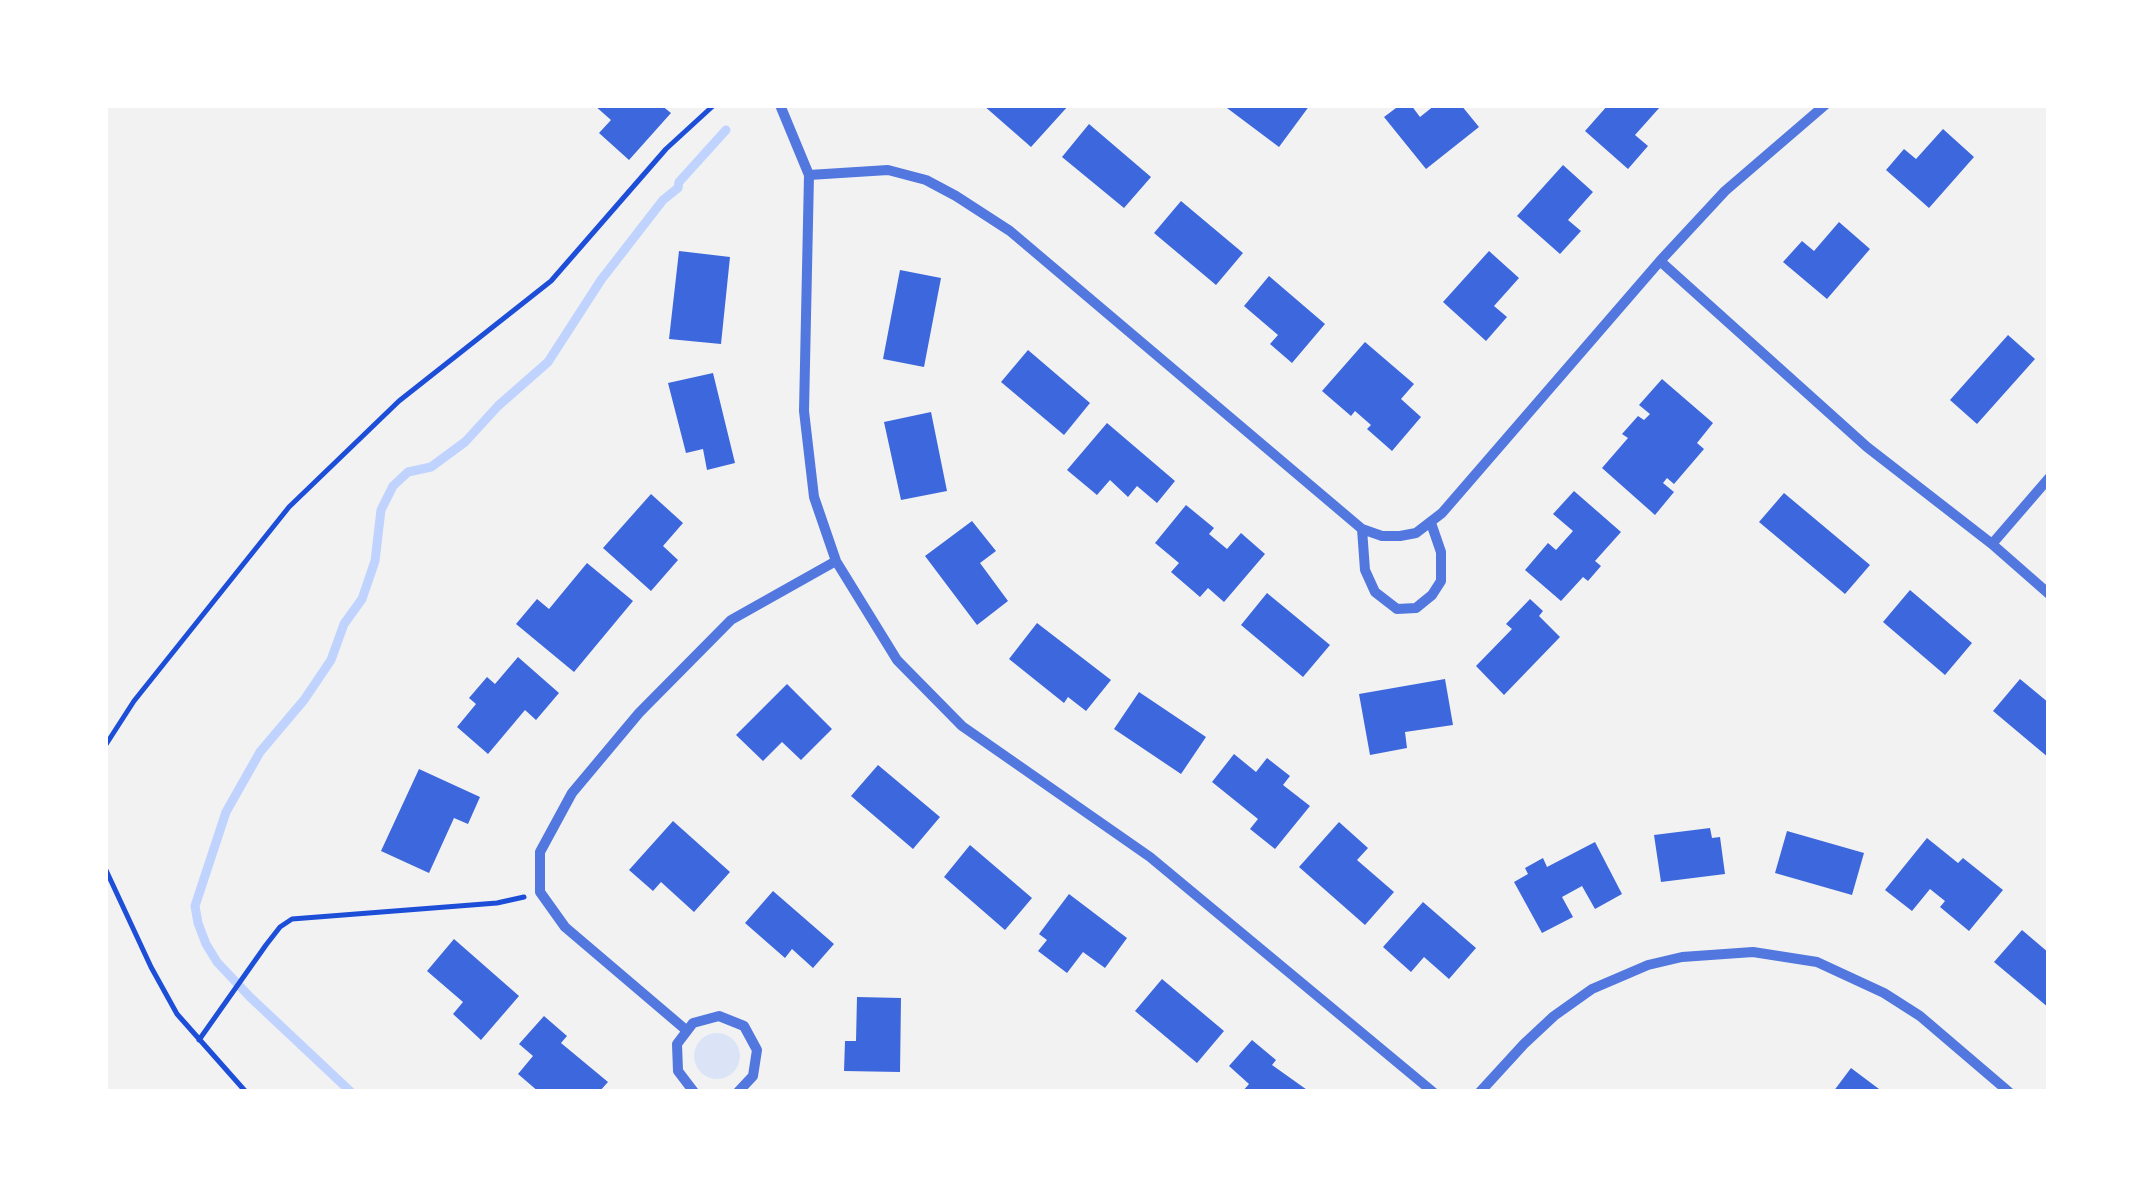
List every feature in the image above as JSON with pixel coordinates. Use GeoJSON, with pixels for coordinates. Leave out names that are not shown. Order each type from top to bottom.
{"type":"FeatureCollection","features":[{"type":"Feature","properties":{"kind":"street"},"geometry":{"type":"LineString","coordinates":[[780,105],[810,175],[804,411],[814,496],[836,561],[897,660],[962,726],[1150,857],[1433,1092]]}},
{"type":"Feature","properties":{"kind":"street"},"geometry":{"type":"LineString","coordinates":[[810,175],[888,170],[926,180],[1003,226],[1362,529],[1382,536],[1400,536],[1416,533],[1431,523],[1660,261],[1733,184],[1826,105]]}},
{"type":"Feature","properties":{"kind":"street"},"geometry":{"type":"LineString","coordinates":[[1660,261],[1866,447],[1992,544],[2049,594]]}},
{"type":"Feature","properties":{"kind":"street"},"geometry":{"type":"LineString","coordinates":[[1992,544],[2049,478]]}},
{"type":"Feature","properties":{"kind":"street"},"geometry":{"type":"LineString","coordinates":[[1362,529],[1365,570],[1375,592],[1397,609],[1416,608],[1441,581],[1441,552],[1431,523]]}},
{"type":"Feature","properties":{"kind":"street"},"geometry":{"type":"LineString","coordinates":[[686,1030],[565,926],[540,892],[540,852],[572,793],[639,712],[731,620],[836,561]]}},
{"type":"Feature","properties":{"kind":"street"},"geometry":{"type":"LineString","coordinates":[[1480,1092],[1554,1016],[1592,989],[1648,965],[1712,952],[1753,952],[1817,962],[1884,993],[1920,1016],[2009,1092]]}},
{"type":"Feature","properties":{"kind":"street"},"geometry":{"type":"LineString","coordinates":[[694,1092],[684,1084],[675,1058],[677,1044],[686,1030],[706,1017],[719,1016],[744,1026],[758,1050],[753,1076],[738,1092]]}},
{"type":"Feature","properties":{"kind":"path"},"geometry":{"type":"LineString","coordinates":[[105,746],[134,701],[289,507],[399,401],[552,281],[666,150],[714,105]]}},
{"type":"Feature","properties":{"kind":"path"},"geometry":{"type":"LineString","coordinates":[[105,868],[177,1014],[246,1092]]}},
{"type":"Feature","properties":{"kind":"path"},"geometry":{"type":"LineString","coordinates":[[199,1040],[266,945],[292,919],[497,903],[540,892]]}},
{"type":"Feature","properties":{"kind":"shaded area"},"geometry":{"type":"Polygon","coordinates":[[[717,1033],[733,1040],[740,1056],[733,1072],[717,1079],[701,1072],[694,1056],[701,1040],[717,1033]]]}},
{"type":"Feature","properties":{"kind":"building"},"geometry":{"type":"Polygon","coordinates":[[[594,105],[661,105],[671,113],[629,160],[599,133],[611,120],[594,105]]]}},
{"type":"Feature","properties":{"kind":"building"},"geometry":{"type":"Polygon","coordinates":[[[983,105],[1069,105],[1031,147],[983,105]]]}},
{"type":"Feature","properties":{"kind":"building"},"geometry":{"type":"Polygon","coordinates":[[[1223,105],[1310,105],[1279,147],[1223,105]]]}},
{"type":"Feature","properties":{"kind":"building"},"geometry":{"type":"Polygon","coordinates":[[[1400,105],[1411,105],[1420,117],[1435,105],[1461,105],[1479,127],[1426,169],[1384,117],[1400,105]]]}},
{"type":"Feature","properties":{"kind":"building"},"geometry":{"type":"Polygon","coordinates":[[[1608,105],[1660,107],[1635,135],[1648,146],[1628,169],[1585,131],[1608,105]]]}},
{"type":"Feature","properties":{"kind":"building"},"geometry":{"type":"Polygon","coordinates":[[[1089,124],[1151,177],[1124,208],[1062,157],[1089,124]]]}},
{"type":"Feature","properties":{"kind":"building"},"geometry":{"type":"Polygon","coordinates":[[[1943,129],[1974,157],[1929,208],[1886,170],[1904,149],[1916,159],[1943,129]]]}},
{"type":"Feature","properties":{"kind":"building"},"geometry":{"type":"Polygon","coordinates":[[[1563,165],[1593,192],[1568,220],[1581,231],[1560,254],[1517,216],[1563,165]]]}},
{"type":"Feature","properties":{"kind":"building"},"geometry":{"type":"Polygon","coordinates":[[[1181,201],[1243,253],[1216,285],[1154,233],[1181,201]]]}},
{"type":"Feature","properties":{"kind":"building"},"geometry":{"type":"Polygon","coordinates":[[[1839,222],[1870,249],[1827,299],[1783,262],[1802,241],[1814,251],[1839,222]]]}},
{"type":"Feature","properties":{"kind":"building"},"geometry":{"type":"Polygon","coordinates":[[[679,251],[730,257],[721,344],[669,339],[679,251]]]}},
{"type":"Feature","properties":{"kind":"building"},"geometry":{"type":"Polygon","coordinates":[[[1489,251],[1519,278],[1494,306],[1507,317],[1486,341],[1443,302],[1489,251]]]}},
{"type":"Feature","properties":{"kind":"building"},"geometry":{"type":"Polygon","coordinates":[[[900,270],[941,278],[924,367],[883,359],[900,270]]]}},
{"type":"Feature","properties":{"kind":"building"},"geometry":{"type":"Polygon","coordinates":[[[1269,276],[1325,324],[1292,363],[1270,344],[1278,335],[1244,306],[1269,276]]]}},
{"type":"Feature","properties":{"kind":"building"},"geometry":{"type":"Polygon","coordinates":[[[2008,335],[2035,359],[1977,424],[1950,400],[2008,335]]]}},
{"type":"Feature","properties":{"kind":"building"},"geometry":{"type":"Polygon","coordinates":[[[1365,342],[1414,384],[1401,399],[1421,417],[1392,451],[1367,429],[1371,425],[1355,411],[1351,416],[1322,391],[1365,342]]]}},
{"type":"Feature","properties":{"kind":"building"},"geometry":{"type":"Polygon","coordinates":[[[1028,350],[1090,403],[1064,435],[1001,382],[1028,350]]]}},
{"type":"Feature","properties":{"kind":"building"},"geometry":{"type":"Polygon","coordinates":[[[713,373],[735,463],[707,470],[703,449],[686,453],[668,383],[713,373]]]}},
{"type":"Feature","properties":{"kind":"building"},"geometry":{"type":"Polygon","coordinates":[[[1662,379],[1713,423],[1697,443],[1704,449],[1674,484],[1667,478],[1663,483],[1674,492],[1655,515],[1602,468],[1628,438],[1622,434],[1638,416],[1644,420],[1650,414],[1639,405],[1662,379]]]}},
{"type":"Feature","properties":{"kind":"building"},"geometry":{"type":"Polygon","coordinates":[[[931,412],[947,491],[901,500],[884,422],[931,412]]]}},
{"type":"Feature","properties":{"kind":"building"},"geometry":{"type":"Polygon","coordinates":[[[1107,423],[1175,481],[1157,503],[1137,486],[1128,497],[1110,480],[1097,495],[1067,470],[1107,423]]]}},
{"type":"Feature","properties":{"kind":"building"},"geometry":{"type":"Polygon","coordinates":[[[1574,491],[1621,532],[1595,561],[1601,566],[1588,581],[1583,577],[1561,601],[1525,570],[1548,543],[1556,550],[1573,531],[1553,514],[1574,491]]]}},
{"type":"Feature","properties":{"kind":"building"},"geometry":{"type":"Polygon","coordinates":[[[1784,493],[1870,565],[1845,594],[1759,522],[1784,493]]]}},
{"type":"Feature","properties":{"kind":"building"},"geometry":{"type":"Polygon","coordinates":[[[651,494],[683,523],[663,546],[678,560],[651,591],[603,548],[651,494]]]}},
{"type":"Feature","properties":{"kind":"building"},"geometry":{"type":"Polygon","coordinates":[[[1186,505],[1214,528],[1209,534],[1227,549],[1241,533],[1265,554],[1224,602],[1208,588],[1200,597],[1171,572],[1179,563],[1155,543],[1186,505]]]}},
{"type":"Feature","properties":{"kind":"building"},"geometry":{"type":"Polygon","coordinates":[[[972,521],[996,551],[980,563],[1008,601],[977,625],[925,556],[972,521]]]}},
{"type":"Feature","properties":{"kind":"building"},"geometry":{"type":"Polygon","coordinates":[[[587,563],[633,601],[574,672],[516,624],[537,599],[549,609],[587,563]]]}},
{"type":"Feature","properties":{"kind":"building"},"geometry":{"type":"Polygon","coordinates":[[[1910,590],[1972,643],[1945,675],[1883,622],[1910,590]]]}},
{"type":"Feature","properties":{"kind":"building"},"geometry":{"type":"Polygon","coordinates":[[[1267,593],[1330,645],[1303,677],[1241,625],[1267,593]]]}},
{"type":"Feature","properties":{"kind":"building"},"geometry":{"type":"Polygon","coordinates":[[[1530,599],[1543,611],[1539,616],[1560,637],[1504,695],[1476,666],[1512,629],[1506,624],[1530,599]]]}},
{"type":"Feature","properties":{"kind":"building"},"geometry":{"type":"Polygon","coordinates":[[[1037,623],[1111,680],[1086,711],[1068,697],[1064,703],[1009,659],[1037,623]]]}},
{"type":"Feature","properties":{"kind":"building"},"geometry":{"type":"Polygon","coordinates":[[[518,657],[559,693],[536,720],[525,710],[488,754],[457,727],[476,704],[469,698],[487,677],[495,684],[518,657]]]}},
{"type":"Feature","properties":{"kind":"building"},"geometry":{"type":"Polygon","coordinates":[[[1445,679],[1453,725],[1405,732],[1407,748],[1370,755],[1359,694],[1445,679]]]}},
{"type":"Feature","properties":{"kind":"building"},"geometry":{"type":"Polygon","coordinates":[[[2020,679],[2049,703],[2049,758],[1993,711],[2020,679]]]}},
{"type":"Feature","properties":{"kind":"building"},"geometry":{"type":"Polygon","coordinates":[[[787,684],[832,729],[801,760],[782,742],[763,761],[736,735],[787,684]]]}},
{"type":"Feature","properties":{"kind":"building"},"geometry":{"type":"Polygon","coordinates":[[[1139,692],[1206,737],[1181,774],[1114,729],[1139,692]]]}},
{"type":"Feature","properties":{"kind":"building"},"geometry":{"type":"Polygon","coordinates":[[[1234,754],[1256,772],[1267,758],[1290,776],[1283,785],[1310,806],[1275,849],[1250,829],[1258,819],[1212,782],[1234,754]]]}},
{"type":"Feature","properties":{"kind":"building"},"geometry":{"type":"Polygon","coordinates":[[[878,765],[940,817],[913,849],[851,796],[878,765]]]}},
{"type":"Feature","properties":{"kind":"building"},"geometry":{"type":"Polygon","coordinates":[[[419,769],[480,797],[468,824],[454,818],[429,873],[381,851],[419,769]]]}},
{"type":"Feature","properties":{"kind":"building"},"geometry":{"type":"Polygon","coordinates":[[[673,821],[730,872],[694,912],[661,882],[653,891],[629,870],[673,821]]]}},
{"type":"Feature","properties":{"kind":"building"},"geometry":{"type":"Polygon","coordinates":[[[1339,822],[1368,848],[1357,860],[1394,892],[1365,925],[1299,867],[1339,822]]]}},
{"type":"Feature","properties":{"kind":"building"},"geometry":{"type":"Polygon","coordinates":[[[1710,828],[1712,838],[1720,837],[1725,874],[1661,882],[1654,835],[1710,828]]]}},
{"type":"Feature","properties":{"kind":"building"},"geometry":{"type":"Polygon","coordinates":[[[1787,831],[1864,853],[1852,895],[1775,873],[1787,831]]]}},
{"type":"Feature","properties":{"kind":"building"},"geometry":{"type":"Polygon","coordinates":[[[1927,838],[1958,863],[1963,858],[2003,890],[1969,931],[1940,907],[1945,901],[1930,889],[1912,911],[1885,890],[1927,838]]]}},
{"type":"Feature","properties":{"kind":"building"},"geometry":{"type":"Polygon","coordinates":[[[1595,842],[1622,894],[1595,909],[1582,886],[1562,897],[1573,917],[1542,933],[1514,882],[1528,874],[1525,868],[1543,858],[1547,867],[1595,842]]]}},
{"type":"Feature","properties":{"kind":"building"},"geometry":{"type":"Polygon","coordinates":[[[970,845],[1032,898],[1005,930],[944,877],[970,845]]]}},
{"type":"Feature","properties":{"kind":"building"},"geometry":{"type":"Polygon","coordinates":[[[773,891],[834,944],[813,968],[792,949],[785,958],[745,923],[773,891]]]}},
{"type":"Feature","properties":{"kind":"building"},"geometry":{"type":"Polygon","coordinates":[[[1069,894],[1127,938],[1105,968],[1083,952],[1067,973],[1038,951],[1047,940],[1039,934],[1069,894]]]}},
{"type":"Feature","properties":{"kind":"building"},"geometry":{"type":"Polygon","coordinates":[[[1423,902],[1476,948],[1449,979],[1424,957],[1411,972],[1383,947],[1423,902]]]}},
{"type":"Feature","properties":{"kind":"building"},"geometry":{"type":"Polygon","coordinates":[[[2022,930],[2049,953],[2049,1008],[1994,962],[2022,930]]]}},
{"type":"Feature","properties":{"kind":"building"},"geometry":{"type":"Polygon","coordinates":[[[454,939],[519,996],[481,1040],[453,1014],[463,1002],[427,971],[454,939]]]}},
{"type":"Feature","properties":{"kind":"building"},"geometry":{"type":"Polygon","coordinates":[[[1162,979],[1224,1031],[1197,1063],[1135,1011],[1162,979]]]}},
{"type":"Feature","properties":{"kind":"building"},"geometry":{"type":"Polygon","coordinates":[[[857,997],[901,998],[900,1072],[844,1071],[845,1041],[856,1041],[857,997]]]}},
{"type":"Feature","properties":{"kind":"building"},"geometry":{"type":"Polygon","coordinates":[[[544,1016],[567,1036],[561,1043],[608,1082],[599,1092],[539,1092],[518,1074],[533,1056],[519,1044],[544,1016]]]}},
{"type":"Feature","properties":{"kind":"building"},"geometry":{"type":"Polygon","coordinates":[[[1252,1040],[1276,1060],[1272,1065],[1310,1092],[1242,1092],[1249,1084],[1229,1066],[1252,1040]]]}},
{"type":"Feature","properties":{"kind":"building"},"geometry":{"type":"Polygon","coordinates":[[[1851,1068],[1883,1092],[1833,1092],[1851,1068]]]}},
{"type":"Feature","properties":{"kind":"waterway"},"geometry":{"type":"LineString","coordinates":[[351,1092],[250,997],[217,962],[206,944],[195,906],[226,812],[260,752],[304,700],[331,660],[344,624],[362,599],[375,561],[381,510],[393,486],[408,472],[431,467],[465,442],[498,406],[548,362],[601,280],[663,200],[678,188],[679,182],[726,130]]}}]}
